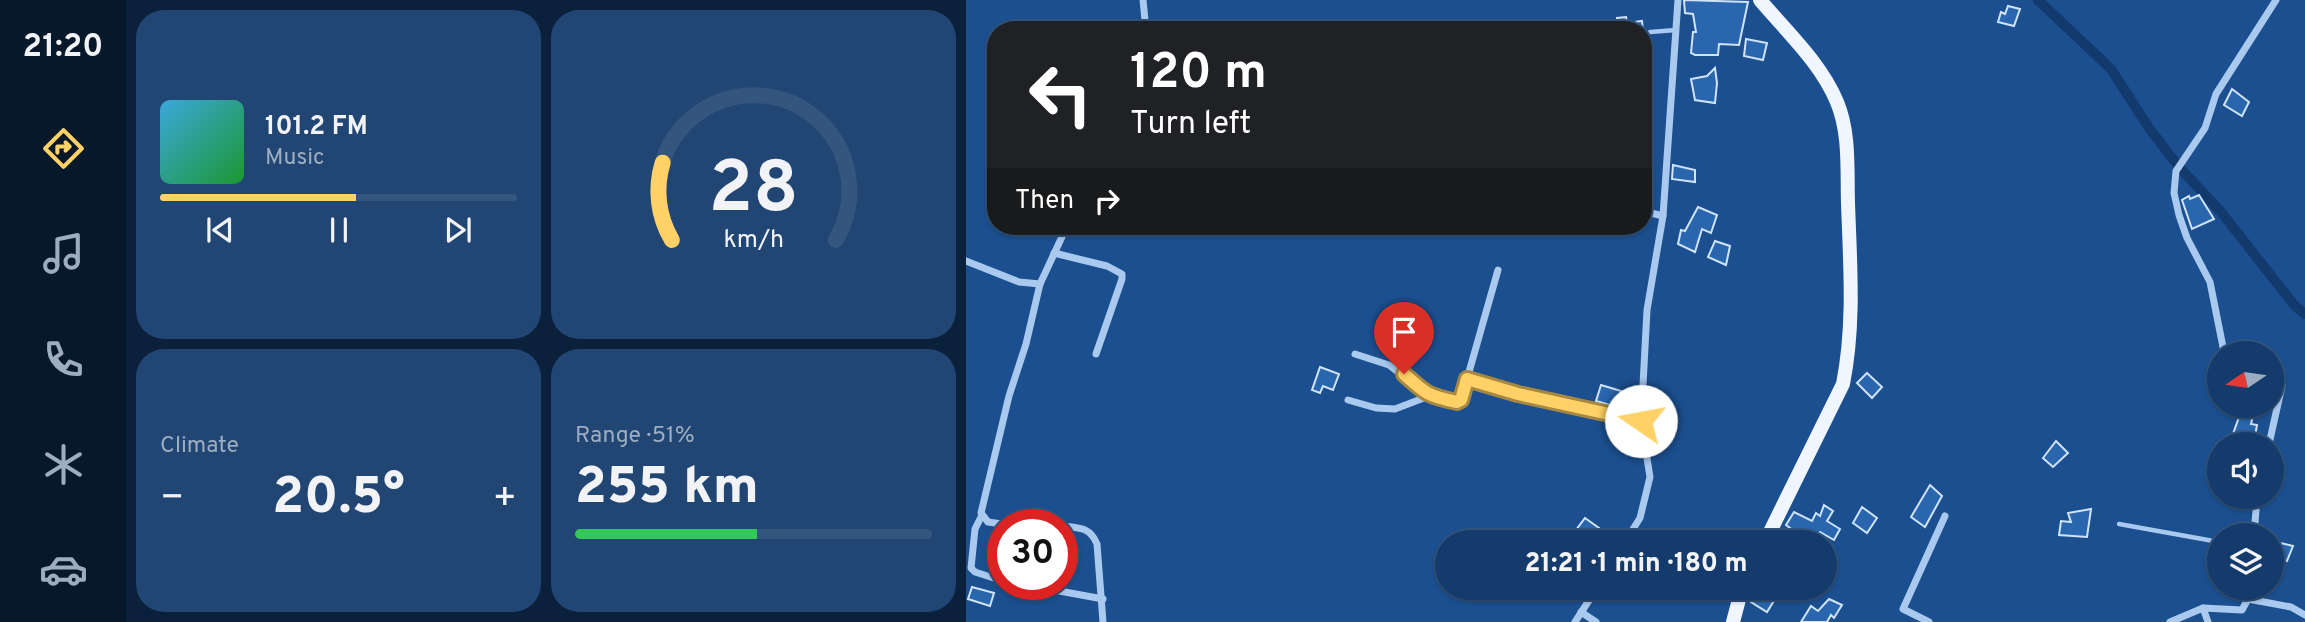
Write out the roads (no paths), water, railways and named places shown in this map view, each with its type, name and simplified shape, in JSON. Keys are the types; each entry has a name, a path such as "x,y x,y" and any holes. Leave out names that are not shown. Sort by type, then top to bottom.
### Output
{"main road":[{"path":"1760,0 1822,73 1838,103 1843,120 1851,324 1843,384 1771,530"},
{"path":"1733,622 1739,600"}],"street":[{"path":"1143,0 1145,21"},
{"path":"1633,530 1640,519 1650,477 1641,421 1647,310 1663,216 1678,0"},
{"path":"2222,341 2210,282 2187,238 2179,215 2174,192 2176,171 2205,128 2216,94 2276,0"},
{"path":"1652,213 1663,216"},
{"path":"987,576 971,568 975,529 982,515 1009,396 1026,344 1040,284 1063,235"},
{"path":"1054,253 1107,266 1122,274 1096,354"},
{"path":"966,261 1019,282 1040,284"},
{"path":"1355,354 1389,365 1429,396 1457,402 1461,400 1498,270"},
{"path":"1467,379 1518,394 1641,421"},
{"path":"1348,400 1376,408 1395,409 1429,396"},
{"path":"982,515 987,521"},
{"path":"1929,622 1903,609 1945,516"},
{"path":"1078,527 1084,528 1093,535 1097,544 1103,622"},
{"path":"1078,594 1103,599"},
{"path":"1575,622 1589,600"},
{"path":"2170,622 2203,608 2242,610 2247,600"},
{"path":"2253,600 2291,607 2305,615"},
{"path":"2203,608 2208,622"},
{"path":"1581,612 1596,622"}],"lane":[{"path":"1652,32 1677,30"},
{"path":"2119,524 2207,540"}],"waterway":[{"path":"2038,0 2111,69 2149,128 2176,163"},
{"path":"2181,169 2221,212 2295,306 2305,314"}]}
